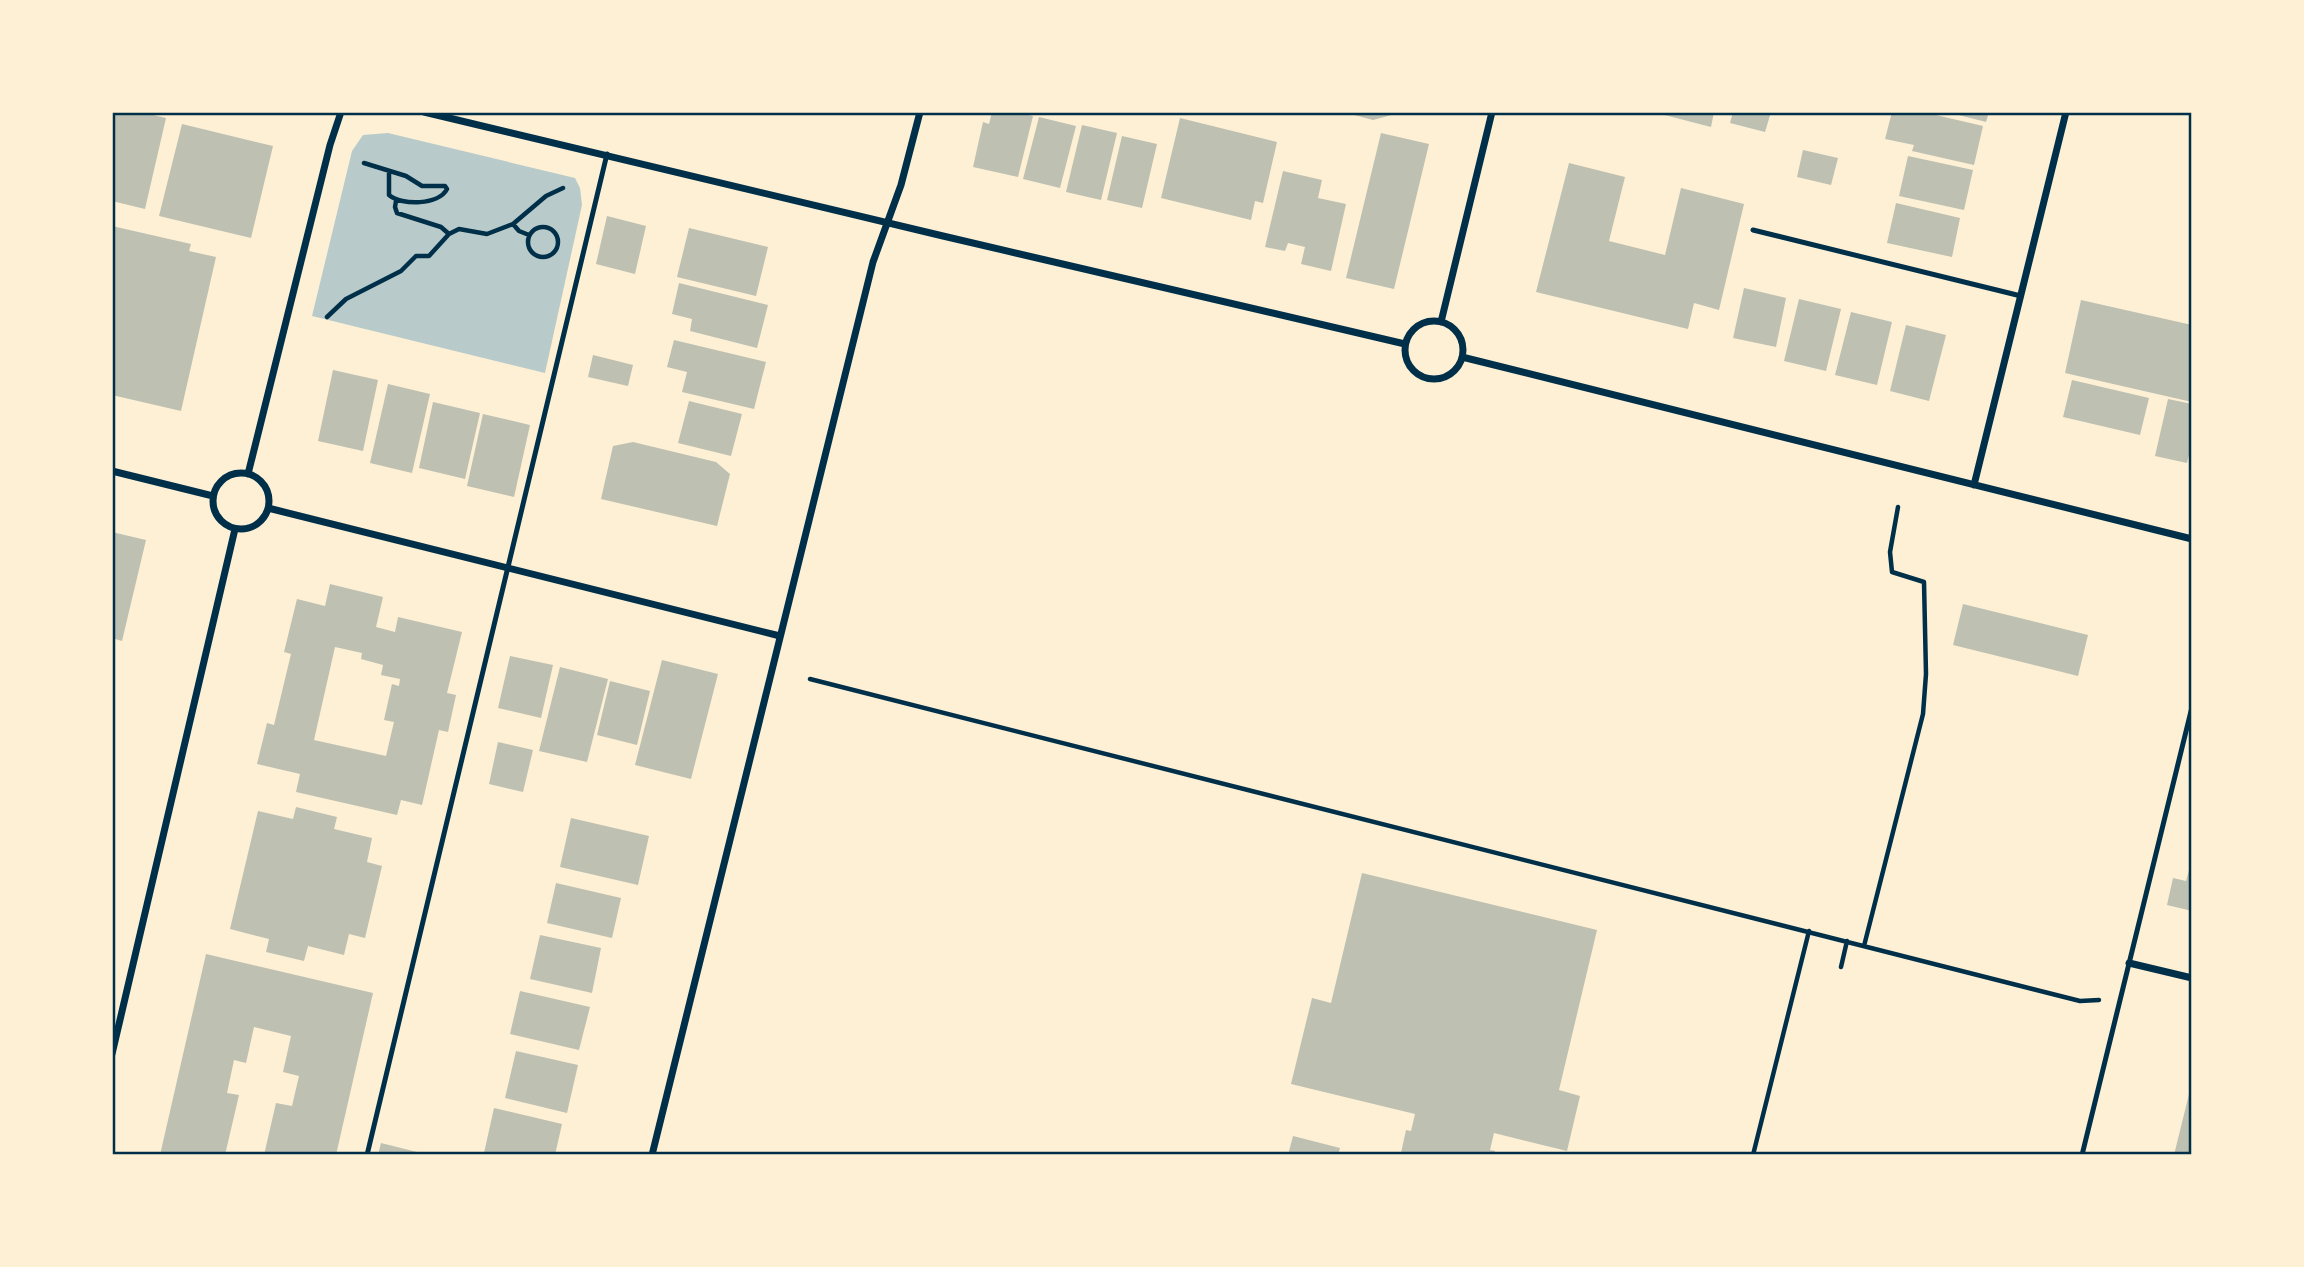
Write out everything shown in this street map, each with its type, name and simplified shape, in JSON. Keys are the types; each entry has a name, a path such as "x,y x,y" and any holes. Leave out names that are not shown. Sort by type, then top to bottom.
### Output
{"street":[{"path":"248,474 330,145 341,112"},
{"path":"424,112 1405,344"},
{"path":"653,1155 873,262 901,185 920,112"},
{"path":"1441,322 1492,112"},
{"path":"1974,485 2066,112"},
{"path":"1429,321 1441,322 1451,326 1459,335 1463,346 1462,357 1457,368 1449,375 1427,379 1417,374 1409,365 1405,344 1410,333 1418,326 1429,321"},
{"path":"1462,357 2192,538"},
{"path":"112,471 213,496"},
{"path":"248,474 263,484 269,499 268,508 259,523 235,529 227,526 216,513 213,496 216,487 230,475 248,474"},
{"path":"268,508 780,636"},
{"path":"112,1054 235,529"},
{"path":"2129,963 2192,978"}],"lane":[{"path":"367,1155 607,154"},
{"path":"1753,230 2021,296"},
{"path":"2082,1155 2192,707"}],"path":[{"path":"364,163 406,176 422,186 447,188 440,197 416,202 396,201 389,195 389,172"},
{"path":"327,317 346,299 401,271 416,256 429,256 449,234 459,229 487,234 513,224 546,196 563,188"},
{"path":"396,201 397,213 441,227 449,234"},
{"path":"513,224 519,231 529,235"},
{"path":"538,228 550,229 557,238 555,250 551,254 538,256 529,248 529,235 538,228"},
{"path":"1864,946 1923,714 1926,674 1924,582 1892,572 1890,552 1898,507"},
{"path":"810,680 2080,1001 2120,998"},
{"path":"1753,1155 1809,931"},
{"path":"1841,967 1847,941"}],"shaded area":[{"path":"388,133 575,178 580,188 582,205 545,373 312,316 352,151 363,135"}],"building":[{"path":"112,112 140,112 166,118 145,209 112,201"},
{"path":"992,112 1016,112 1033,116 1018,177 973,167 983,122 989,124"},
{"path":"1343,112 1399,112 1399,113 1373,120"},
{"path":"1653,112 1714,112 1711,127"},
{"path":"1733,112 1771,112 1765,132 1730,123"},
{"path":"1892,112 1919,115 1923,112 1983,126 1974,165 1912,151 1914,145 1885,139"},
{"path":"1947,112 1989,112 1986,122"},
{"path":"1039,117 1076,126 1060,188 1023,179"},
{"path":"1180,118 1277,142 1263,203 1255,201 1251,220 1161,198"},
{"path":"182,124 273,146 251,238 159,216"},
{"path":"1082,125 1117,133 1101,200 1066,192"},
{"path":"1381,133 1429,144 1394,289 1346,278"},
{"path":"1122,136 1157,144 1142,208 1107,200"},
{"path":"1803,150 1838,158 1831,185 1797,177"},
{"path":"1908,156 1973,170 1964,210 1899,196"},
{"path":"1569,163 1625,177 1609,241 1665,255 1681,188 1744,204 1719,310 1694,303 1688,329 1536,292"},
{"path":"1283,171 1322,180 1318,198 1346,204 1331,271 1301,264 1305,247 1288,243 1285,251 1265,247"},
{"path":"1896,203 1960,218 1952,257 1887,243"},
{"path":"607,216 646,226 635,274 596,264"},
{"path":"112,226 191,244 189,251 216,257 181,411 112,395"},
{"path":"689,228 768,247 756,296 677,277"},
{"path":"679,283 768,305 757,348 690,331 692,319 672,314"},
{"path":"1744,288 1786,298 1776,347 1733,338"},
{"path":"1799,299 1841,309 1826,371 1784,361"},
{"path":"2081,300 2192,325 2192,402 2065,373"},
{"path":"1851,312 1892,322 1877,385 1835,375"},
{"path":"1906,325 1946,335 1929,401 1890,391"},
{"path":"674,340 766,362 754,409 682,392 687,372 667,367"},
{"path":"593,355 633,365 628,386 588,377"},
{"path":"333,370 378,380 363,451 318,441"},
{"path":"2072,380 2149,398 2140,435 2063,417"},
{"path":"388,384 430,394 412,473 370,463"},
{"path":"2168,399 2192,404 2192,442 2187,463 2155,456"},
{"path":"689,401 742,414 731,456 678,443"},
{"path":"433,402 480,413 465,479 419,468"},
{"path":"483,414 530,425 514,497 467,486"},
{"path":"633,442 716,462 730,474 717,526 601,499 613,446"},
{"path":"112,532 146,540 122,641 112,638"},
{"path":"330,584 383,597 376,627 395,632 398,617 462,632 447,693 456,695 448,732 439,730 422,805 401,800 397,815 296,792 300,774 257,764 267,723 274,725 291,654 284,652 297,599 325,606","holes":["335,647 362,653 361,659 383,665 381,675 400,679 399,686 392,684 384,720 394,722 386,756 314,740"]},
{"path":"1963,604 2088,635 2078,676 1953,645"},
{"path":"510,656 553,665 541,718 498,708"},
{"path":"662,660 718,674 691,779 635,765"},
{"path":"560,667 608,679 587,762 539,751"},
{"path":"610,681 650,691 637,745 597,735"},
{"path":"498,742 533,750 523,792 489,784"},
{"path":"296,807 337,817 334,829 372,838 367,862 382,866 365,938 349,934 344,955 308,946 304,961 266,952 269,939 230,929 258,811 293,819"},
{"path":"571,818 649,836 638,885 560,867"},
{"path":"2191,863 2192,911 2167,905 2173,878 2186,881"},
{"path":"1362,873 1597,930 1559,1090 1580,1096 1567,1151 1494,1133 1490,1150 1495,1151 1495,1155 1406,1155 1401,1153 1406,1130 1411,1131 1415,1114 1291,1084 1312,998 1331,1003"},
{"path":"556,883 621,898 612,938 547,923"},
{"path":"540,935 601,948 592,993 530,979"},
{"path":"206,954 373,993 336,1155 264,1155 276,1103 292,1106 299,1076 283,1072 291,1036 254,1027 246,1063 234,1060 227,1093 239,1095 225,1155 160,1155"},
{"path":"520,991 590,1007 579,1050 510,1034"},
{"path":"516,1051 578,1065 567,1113 505,1098"},
{"path":"2191,1086 2192,1155 2174,1155"},
{"path":"494,1108 562,1124 555,1155 484,1153"},
{"path":"1293,1136 1340,1148 1338,1155 1288,1155"},
{"path":"381,1143 425,1154 425,1155 378,1155"}]}
